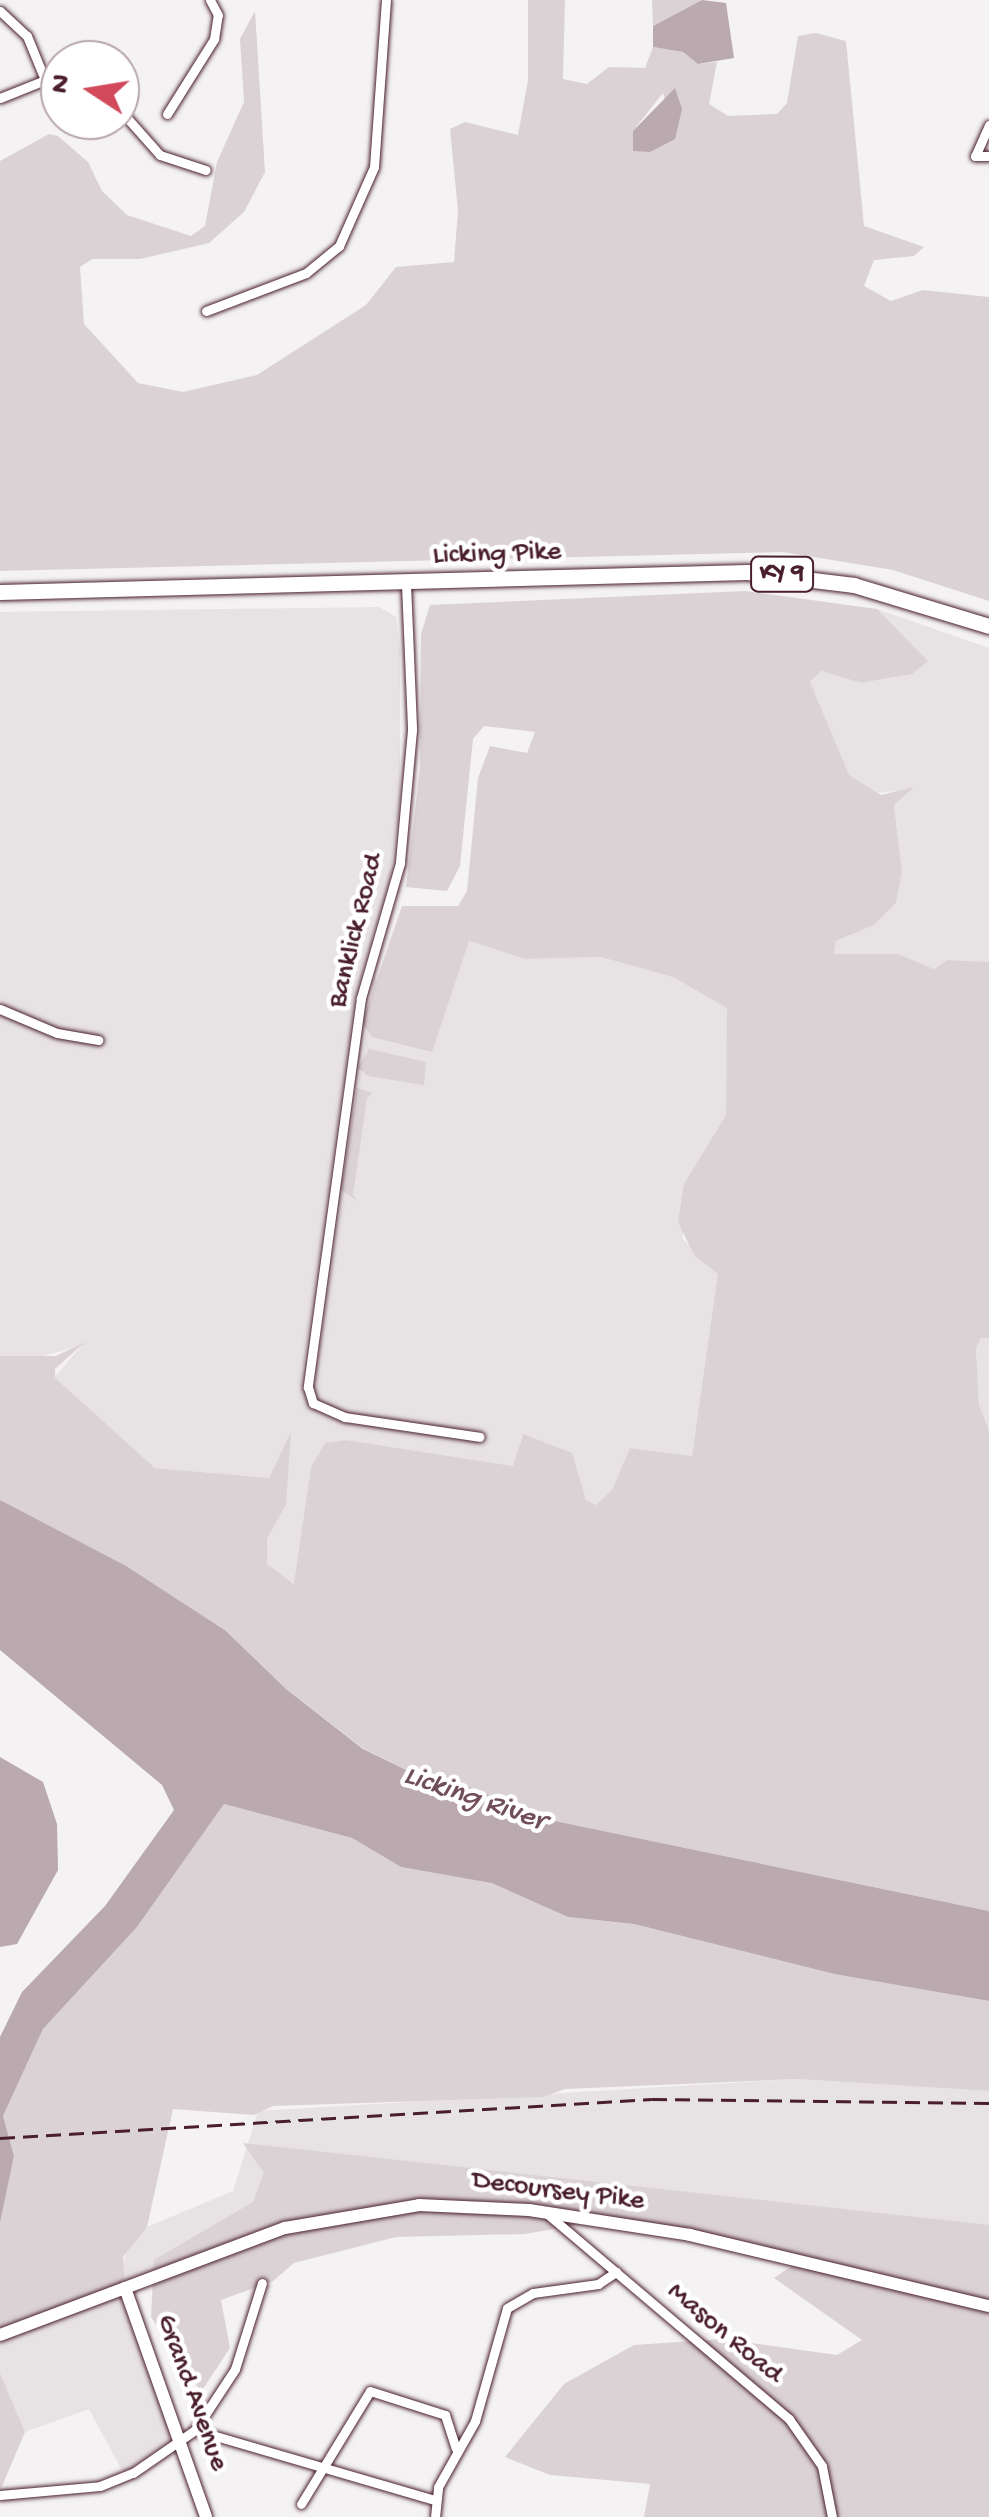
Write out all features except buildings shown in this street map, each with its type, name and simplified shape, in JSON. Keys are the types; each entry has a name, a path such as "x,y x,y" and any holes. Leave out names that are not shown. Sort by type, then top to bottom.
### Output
{"main road":[{"name":"Licking Pike","path":"0,592 787,574 890,593 989,626"},
{"name":"Decoursey Pike","path":"0,2335 286,2228 366,2210 457,2204 545,2212 740,2246 989,2306"},
{"name":"Grand Avenue","path":"125,2288 206,2517"}],"street":[{"path":"168,114 214,39 218,15 210,0"},
{"path":"206,311 306,272 339,246 376,151 386,0"},
{"path":"0,11 27,36 40,68"},
{"path":"0,98 40,77"},
{"path":"989,125 975,156 989,156"},
{"path":"140,132 164,158 206,170"},
{"name":"Banklick Road","path":"406,584 412,730 400,863 361,998 312,1347 310,1397 321,1408 480,1437"},
{"path":"0,1009 57,1032 98,1040"},
{"name":"Mason Road","path":"545,2212 803,2434 828,2481 832,2517"},
{"path":"435,2517 435,2500 456,2448 475,2421 507,2308 533,2294 598,2284 616,2272"},
{"path":"0,2495 100,2486 160,2456 180,2436 195,2430 234,2370 262,2283"},
{"path":"301,2504 325,2468 359,2402 376,2390 445,2415 456,2448"},
{"path":"195,2430 435,2500"}],"shaded area":[{"path":"528,0 565,0 563,79 587,84 609,67 645,68 653,47 683,52 698,64 717,62 709,104 728,116 777,114 787,103 798,36 816,33 846,41 864,226 924,247 914,256 874,260 864,286 891,301 923,290 989,297 989,601 893,570 783,552 0,571 0,161 40,139 63,140 88,162 102,191 127,215 191,236 205,226 217,162 244,102 240,39 255,11 265,172 244,212 209,243 140,259 92,259 80,267 84,324 138,383 183,392 257,375 366,305 396,267 454,262 458,211 450,129 465,122 518,135 528,80","holes":["663,93 675,139 633,131"]},
{"path":"652,0 702,0 653,26"},
{"path":"745,591 877,609 928,661 912,674 861,683 821,671 810,682 849,775 881,795 914,787 894,805 902,872 896,903 874,925 836,941 834,954 898,954 934,969 947,960 989,962 989,1338 981,1338 976,1349 979,1405 989,1430 989,1911 550,1820 452,1780 427,1780 364,1749 286,1689 226,1631 0,1500 0,1356 56,1356 85,1342 55,1369 55,1378 155,1468 269,1478 291,1432 286,1505 267,1539 267,1564 294,1584 311,1467 325,1443 346,1440 513,1466 523,1434 572,1453 586,1500 596,1505 612,1490 630,1448 692,1456 718,1274 694,1255 678,1222 684,1184 726,1115 727,1008 673,977 600,957 525,959 469,941 432,1052 372,1037 362,1023 402,906 458,906 467,891 478,778 490,746 527,753 535,732 484,726 473,739 460,866 447,891 406,887 420,767 421,634 430,605"},
{"path":"379,607 396,617 400,649 400,796 390,877 355,998 301,1382 306,1398 315,1382 374,979 468,941 525,959 599,957 673,977 728,1008 726,1115 705,1151 682,1238 718,1273 718,1293 692,1456 630,1448 612,1490 596,1505 586,1500 579,1481 522,1435 514,1466 346,1440 325,1443 311,1467 295,1584 267,1565 267,1539 286,1505 290,1436 269,1478 155,1468 54,1378 82,1345 33,1359 0,1356 0,612"},
{"path":"877,609 989,648 989,962 947,960 934,969 897,954 834,954 836,941 874,925 896,903 902,872 894,805 900,798 896,791 874,793 849,775 811,696 810,682 821,671 861,683 927,661"},
{"path":"369,1049 426,1062 424,1085 368,1076 358,1068"},
{"path":"357,1088 373,1093 367,1098 353,1195 358,1201 341,1190"},
{"path":"981,1338 989,1338 989,1430 979,1405 976,1349"},
{"path":"224,1804 352,1838 401,1867 491,1882 568,1917 634,1924 835,1973 989,2001 989,2091 797,2079 565,2089 543,2097 273,2106 254,2115 173,2109 147,2227 123,2257 125,2288 0,2328 0,2223 14,2156 3,2116 43,2029 137,1927"},
{"path":"797,2079 989,2091 989,2306 799,2261 529,2210 126,2288 180,2435 125,2476 89,2409 25,2432 0,2373 0,2335 121,2270 130,2241 147,2227 233,2191 258,2111"},
{"path":"243,2143 989,2225 989,2517 644,2517 650,2484 550,2475 505,2457 564,2384 634,2345 722,2339 837,2355 862,2340 774,2278 798,2262 604,2220 525,2234 396,2237 294,2263 273,2281 221,2300 230,2348 201,2392 151,2317 154,2260 253,2202 264,2173"},
{"path":"0,2373 25,2432 0,2491"}],"water":[{"path":"702,0 726,3 734,58 698,64 683,52 653,47 653,26"},
{"path":"675,88 682,109 675,139 650,152 633,151 633,131"},
{"name":"Licking River","path":"0,1500 126,1566 226,1631 286,1689 363,1749 427,1780 452,1780 550,1820 989,1911 989,2001 835,1974 634,1924 568,1917 492,1883 401,1867 352,1838 224,1804 137,1927 43,2029 3,2116 14,2156 0,2223 0,2037 22,1992 105,1906 174,1810 162,1785 0,1650"},
{"path":"0,1757 43,1782 57,1824 58,1870 17,1944 0,1947"}],"railway":[{"path":"0,2138 652,2099 989,2103"}]}
